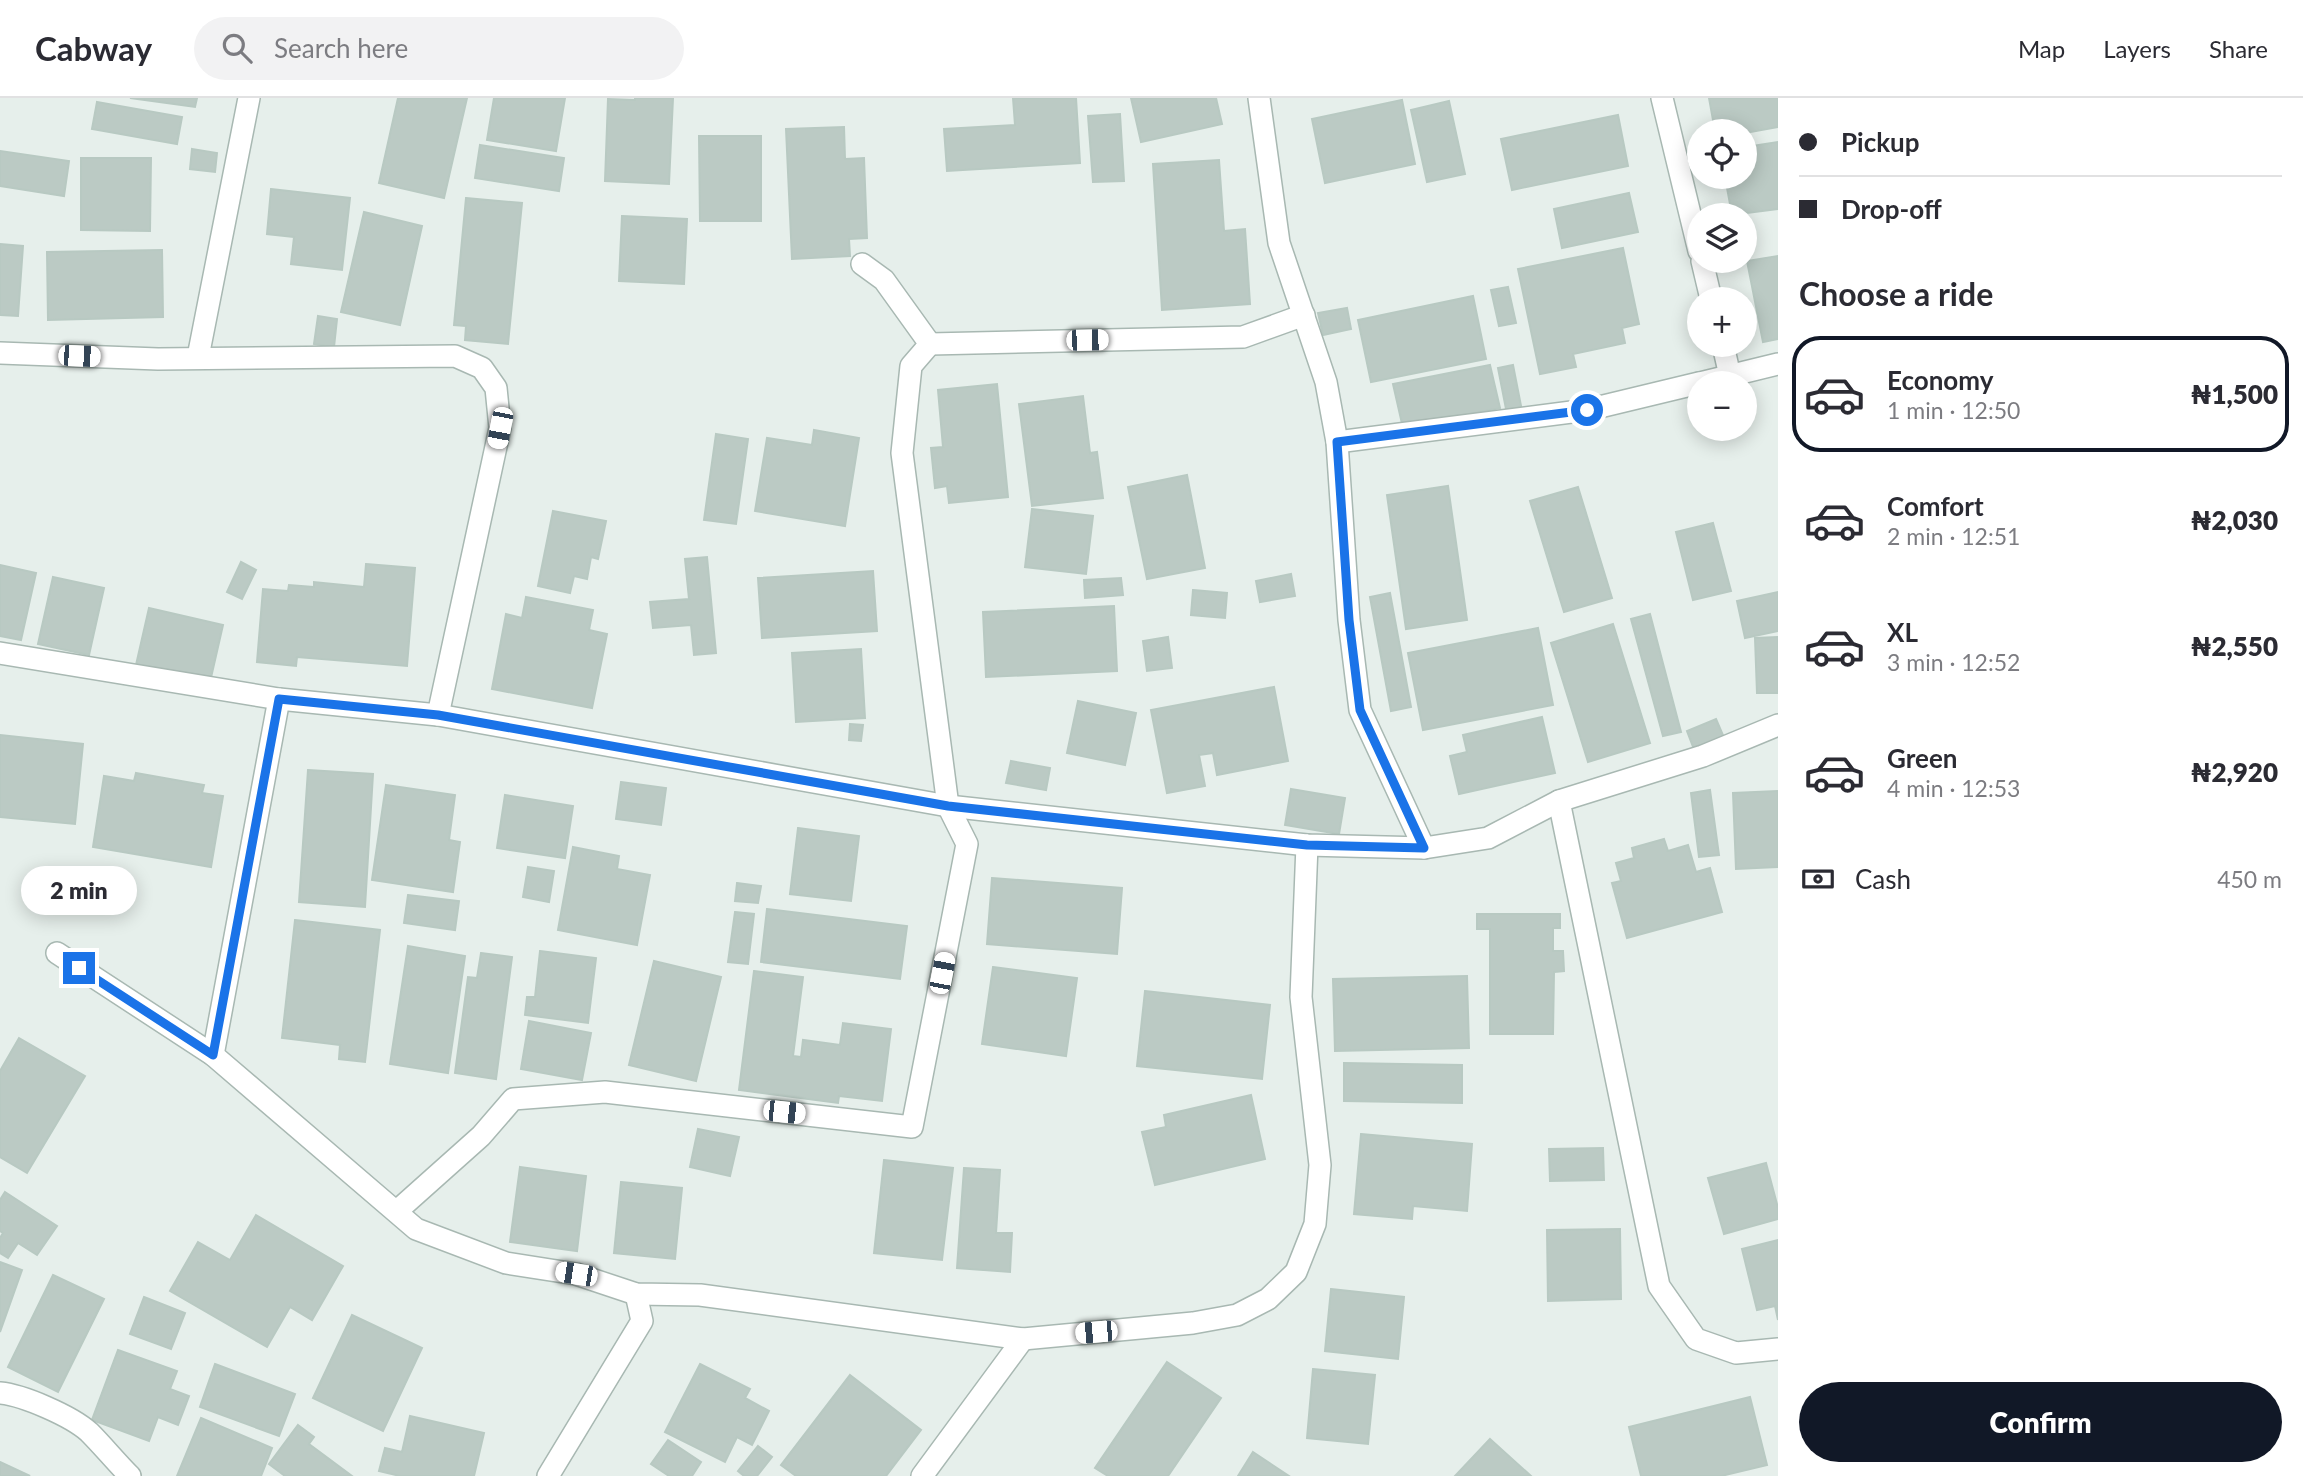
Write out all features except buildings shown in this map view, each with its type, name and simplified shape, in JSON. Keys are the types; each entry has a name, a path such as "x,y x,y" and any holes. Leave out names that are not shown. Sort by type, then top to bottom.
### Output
{"street":[{"path":"198,357 249,98"},
{"path":"1259,98 1279,243 1326,382 1337,442 1349,620 1360,710 1424,848"},
{"path":"1662,98 1687,203"},
{"path":"862,264 884,280 930,344"},
{"path":"397,1211 481,1136 513,1098 605,1092 912,1127 967,844 948,806 902,453 911,366 930,344 1243,337 1304,315"},
{"path":"0,353 158,359 456,356 482,368 496,388 500,428 438,715"},
{"path":"1750,371 1778,364"},
{"path":"1337,442 1587,410 1687,386"},
{"path":"0,653 279,699 438,715 948,806 1307,845 1424,848 1488,838 1559,801 1703,756 1778,725"},
{"path":"213,1055 279,699"},
{"path":"1559,801 1659,1286 1696,1339 1736,1353 1778,1349"},
{"path":"57,953 213,1055 416,1229 506,1263 576,1274 636,1294 700,1294 1023,1339 1193,1323 1237,1315 1268,1299 1296,1272 1315,1224 1320,1165 1301,997 1307,845"},
{"path":"548,1476 642,1321 636,1294"},
{"path":"922,1476 1023,1339"},
{"path":"0,1393 12,1394 63,1416 87,1430 130,1476"}],"route":[{"path":"79,968 213,1055 279,699 438,715 948,806 1307,845 1424,848 1360,710 1349,620 1337,442 1587,410"}]}
